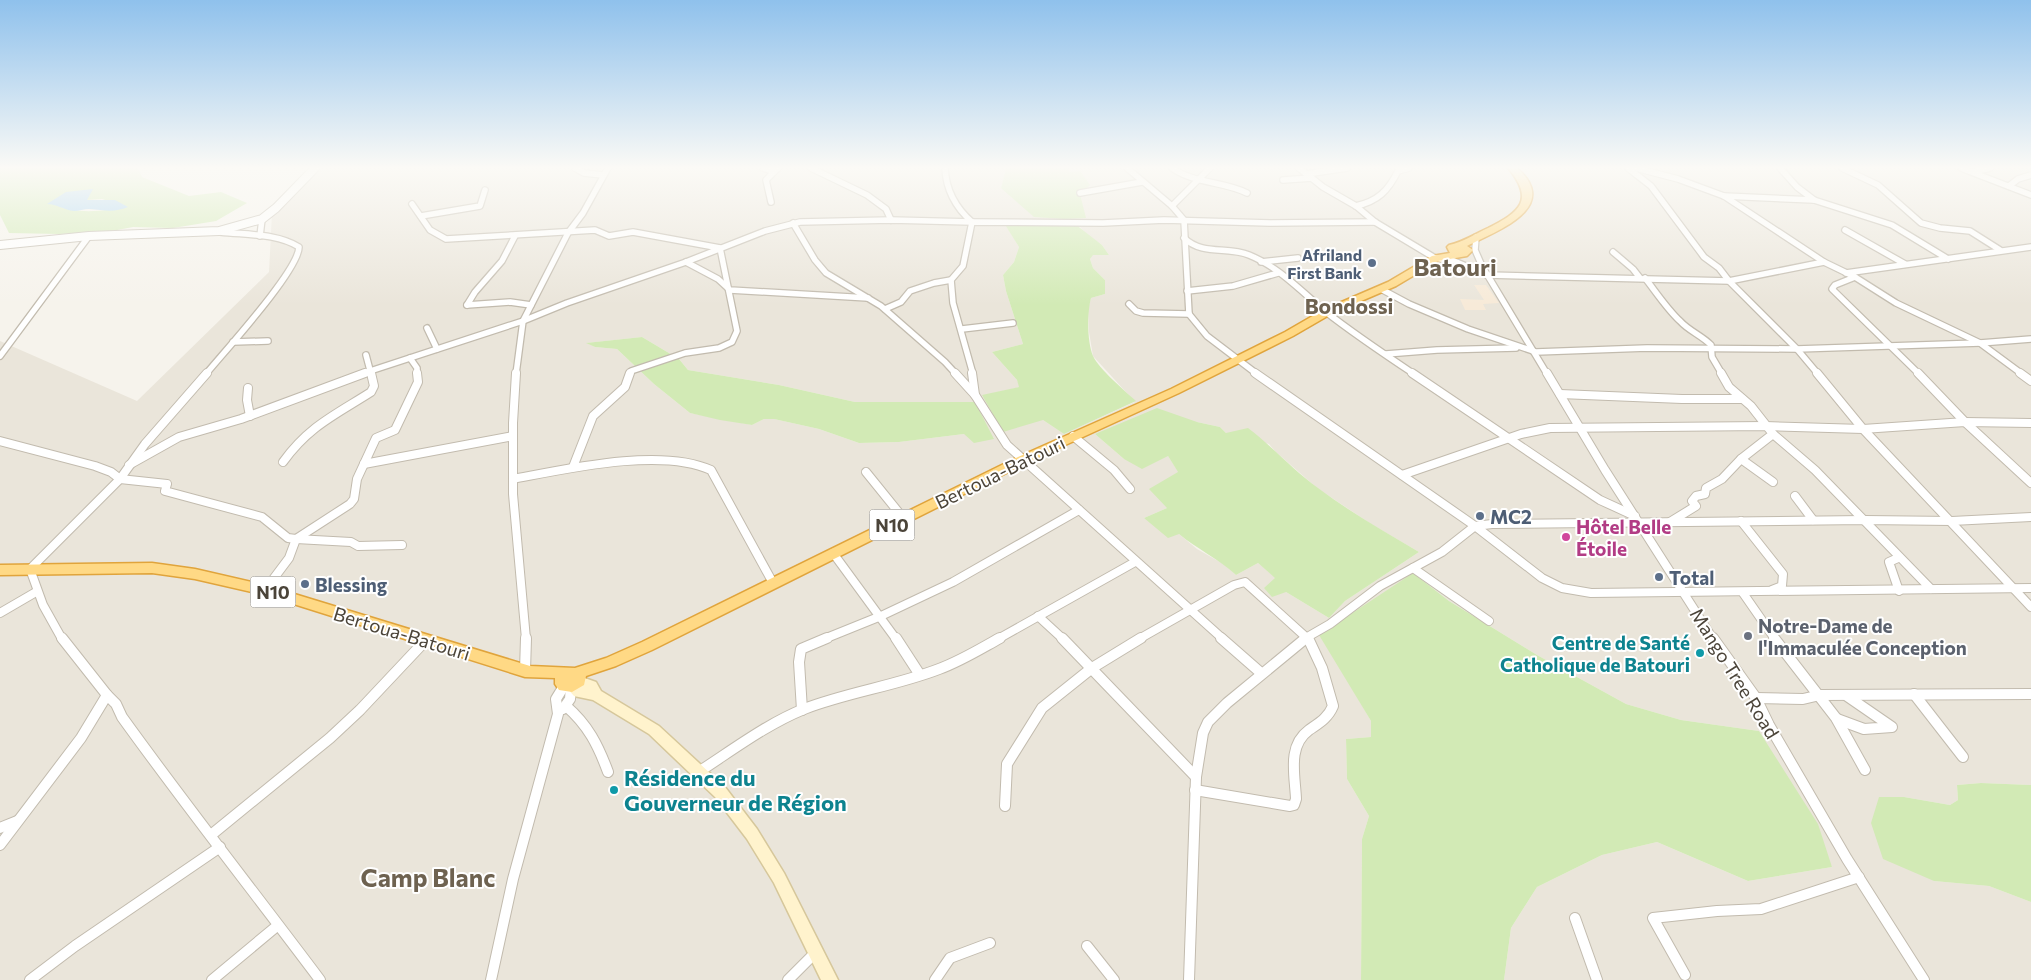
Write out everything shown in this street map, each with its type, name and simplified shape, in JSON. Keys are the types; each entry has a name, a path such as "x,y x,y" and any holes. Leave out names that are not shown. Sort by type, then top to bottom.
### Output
{"highway":[{"name":"N10","path":"1236,360 1328,312 1381,289 1464,246 1518,214"},
{"name":"Bertoua-Batouri","path":"0,570 163,569 194,574 265,590 425,641 531,672 550,681 571,681 593,675 611,662 833,552 1022,460 1175,391 1236,360"}],"main road":[{"path":"571,681 578,692 596,695 654,730 700,771 720,792 752,834 779,878 830,980"}],"street":[{"path":"219,232 262,219 269,214"},
{"path":"440,214 420,216 430,230 446,239 568,234 595,230 609,236 633,232 720,248"},
{"path":"531,672 517,553 513,479 514,392 523,321 568,234 582,214"},
{"path":"888,214 891,220"},
{"path":"964,214 972,222"},
{"path":"1179,214 1184,220 1189,314 1198,327 1236,360 1475,526 1542,578 1562,588 1591,593 1683,591 1744,593 2031,588"},
{"path":"1365,214 1375,222 1438,258 1454,261 1487,275 1728,281 1824,262"},
{"path":"1671,214 1704,257 1720,268 1728,281 1797,349 1862,429 2031,607"},
{"path":"1751,214 1824,262 1855,277 1896,303 1980,343 2031,381"},
{"path":"1857,214 1892,225 1948,259"},
{"path":"1911,214 1921,222 1940,228 1970,231 2000,250"},
{"path":"260,236 262,219"},
{"path":"129,465 179,437 250,416 370,371 523,321 615,286 686,262 765,231 793,223 891,220 1103,223 1184,220 1279,223 1375,222"},
{"path":"885,309 901,302 910,291 934,283 951,280 963,266 972,222"},
{"path":"793,223 820,267 835,279 885,309 945,362 975,395 1007,445 1022,460 1262,674"},
{"path":"1845,230 1905,264"},
{"path":"0,245 89,236 219,232 260,236 291,242 299,247 299,252 285,277 205,376 174,409 120,479 30,569 36,592 68,649 116,704 122,717 188,808 211,835 277,926 320,980"},
{"path":"0,356 89,236"},
{"path":"515,236 502,261 475,292 467,305 510,302 531,305"},
{"path":"1184,238 1196,247"},
{"name":"Mango Tree Road","path":"1464,246 1475,250 1487,275 1536,352 1578,427 1719,648 1756,698 1769,725 1859,877 1924,980"},
{"path":"1186,249 1196,247 1248,255 1261,262 1296,285 1328,312 1386,354 1508,438 1600,499 1638,520"},
{"path":"1846,274 2000,250 2031,247"},
{"path":"573,467 593,416 625,388 632,371 685,353 719,348 732,342 737,331 720,248"},
{"path":"1613,252 1642,278 1687,328 1701,335 1711,345 1712,357 1729,387 1751,406 1765,426 1802,456 1865,520 1898,558 1931,590"},
{"path":"1261,262 1298,258"},
{"path":"686,262 718,278 730,290 869,298"},
{"path":"1187,291 1207,291 1266,278 1278,273"},
{"path":"1855,277 1835,285 1832,289 1892,346 1965,422 2031,483"},
{"path":"951,280 952,298 975,382 975,395"},
{"path":"1381,289 1429,313 1536,352 1638,348 1797,349 1980,343 2031,339"},
{"path":"1129,304 1136,311 1143,314 1189,314"},
{"path":"962,329 1013,323"},
{"path":"427,328 438,349"},
{"path":"232,342 268,341"},
{"path":"1386,354 1437,350 1521,348"},
{"path":"283,462 294,446 312,428 332,414 371,392 374,386 366,355"},
{"path":"265,590 289,558 296,539 350,504 354,498 357,479 377,437 393,432 406,410 418,382 418,374 410,358"},
{"path":"248,388 247,400 250,416"},
{"path":"1560,394 1682,400 1742,399"},
{"path":"1402,475 1508,438 1541,429 1578,427 1765,426 1862,429 1965,422 2031,423"},
{"path":"1670,522 1696,506 1692,501 1696,496 1705,494 1706,488 1722,479 1741,459 1773,434"},
{"path":"364,464 513,436"},
{"path":"1073,436 1114,470 1130,489"},
{"path":"0,441 95,466 111,472 120,479 167,484 165,491 262,517 288,538 351,542 358,546 402,545"},
{"path":"1741,459 1773,482"},
{"path":"513,479 573,467 618,462 681,462 703,466 711,470 773,583"},
{"path":"866,472 904,519"},
{"path":"1795,496 1813,520"},
{"path":"802,710 799,662 801,649 881,616 986,564 1079,510"},
{"path":"1190,980 1195,790 1203,733 1208,722 1215,713 1307,636 1330,624 1380,586 1442,552 1475,526 1638,520 1670,522 1865,520 1952,522 2031,517"},
{"path":"1741,521 1783,574 1782,586 1766,592"},
{"path":"833,552 881,616 920,675"},
{"path":"1898,558 1889,562 1899,591"},
{"path":"700,771 752,738 802,710 956,663 1135,562"},
{"path":"1413,568 1489,621"},
{"path":"1005,806 1007,764 1042,708 1092,668 1188,610 1243,582 1307,636 1322,668 1333,706 1328,716 1301,735 1295,743 1295,804 1290,806 1195,790"},
{"path":"0,613 36,592"},
{"path":"1744,593 1790,661 1820,695 1836,718 1865,770"},
{"path":"1038,616 1092,668 1158,740 1196,777"},
{"path":"211,835 330,738 360,710 425,641"},
{"path":"558,714 571,698 571,681"},
{"path":"491,980 499,938 522,845 558,714 556,699 571,681"},
{"path":"1914,694 1963,757"},
{"path":"1756,698 1803,699 1820,695 2031,694"},
{"path":"0,845 80,738 107,695"},
{"path":"1836,718 1853,728 1884,729 1892,726 1847,696"},
{"path":"566,706 582,719 597,739 608,772"},
{"path":"0,828 17,821"},
{"path":"30,980 220,847"},
{"path":"1685,975 1653,918 1717,911 1761,909 1859,877"},
{"path":"1575,918 1597,980"},
{"path":"212,980 277,926"},
{"path":"935,980 950,958 990,942"},
{"path":"1087,946 1114,980"},
{"path":"788,980 816,952"}],"shaded area":[{"path":"272,214 2031,214 2031,785 1981,783 1957,785 1958,800 1950,805 1904,797 1934,881 1989,886 2031,902 2031,980 1504,980 1511,928 1537,887 1602,855 1657,842 1748,881 1832,867 1759,731 1681,720 1626,704 1537,655 1449,601 1413,573 1349,683 1371,721 1371,737 1346,739 1347,779 1369,816 1362,839 1361,980 0,980 0,341 137,401 269,272","holes":["1005,224 1080,227 1087,235 1102,245 1109,255 1092,255 1090,259 1093,268 1105,280 1105,294 1091,298 1088,309 1093,356 1135,402 1064,434 1043,420 982,396 1020,387 1017,380 992,352 1023,344 1006,291 1003,275 1014,262 1019,247","642,337 679,359 688,370 779,385 855,402 926,402 994,438 964,434 899,442 859,443 819,429 774,419 764,419 752,425 690,413 654,384 617,349 595,347 587,343","1197,422 1220,427 1226,433 1269,444 1317,488 1371,524 1419,552 1345,601 1329,618 1286,592 1276,578 1258,563 1236,575 1227,566 1197,549 1179,534 1144,518 1167,508 1179,473 1168,456 1124,459 1095,434"]},
{"path":"1474,285 1486,285 1499,303 1483,304 1486,310 1465,310 1460,299 1484,300"}],"green space":[{"path":"229,214 216,221 173,228 133,227 107,232 59,234 9,233 0,215"},
{"path":"1030,214 1085,214 1086,218 1064,219 1034,217"},
{"path":"1004,223 1075,224 1102,245 1109,255 1093,255 1090,259 1093,268 1105,280 1105,294 1091,298 1088,327 1091,350 1101,367 1136,401 1064,434 1043,420 1003,432 982,395 1019,387 1017,380 992,352 1023,344 1006,291 1003,275 1014,262 1019,247"},
{"path":"642,337 679,359 688,370 779,385 855,402 975,402 994,439 974,443 964,434 899,442 859,443 819,429 774,419 764,419 752,425 690,413 654,384 617,349 595,347 586,343"},
{"path":"1157,408 1197,422 1220,427 1226,433 1248,428 1300,474 1330,497 1419,552 1345,601 1329,618 1286,592 1272,597 1264,588 1275,578 1258,563 1236,575 1179,534 1168,538 1144,518 1167,508 1149,489 1178,472 1168,456 1142,469 1124,459 1095,434"},
{"path":"1413,573 1449,601 1537,655 1626,704 1681,720 1759,731 1818,824 1832,867 1748,881 1657,842 1602,855 1537,887 1511,928 1504,980 1361,980 1362,839 1369,816 1347,779 1346,739 1371,737 1371,721 1319,635"},
{"path":"1981,783 2031,785 2031,902 1989,886 1934,881 1883,859 1871,823 1879,797 1904,797 1950,805 1958,800 1957,785"}],"place":[{"name":"Afriland First Bank","path":"1372,263"},
{"name":"MC2","path":"1480,516"},
{"name":"Hôtel Belle Étoile","path":"1566,537"},
{"name":"Total","path":"1659,577"},
{"name":"Blessing","path":"305,584"},
{"name":"Notre-Dame de l'Immaculée Conception","path":"1748,636"},
{"name":"Centre de Santé Catholique de Batouri","path":"1700,653"},
{"name":"Résidence du Gouverneur de Région","path":"614,790"}],"district":[{"name":"Batouri","path":"1455,266"},
{"name":"Bondossi","path":"1349,305"},
{"name":"Camp Blanc","path":"428,877"}]}
